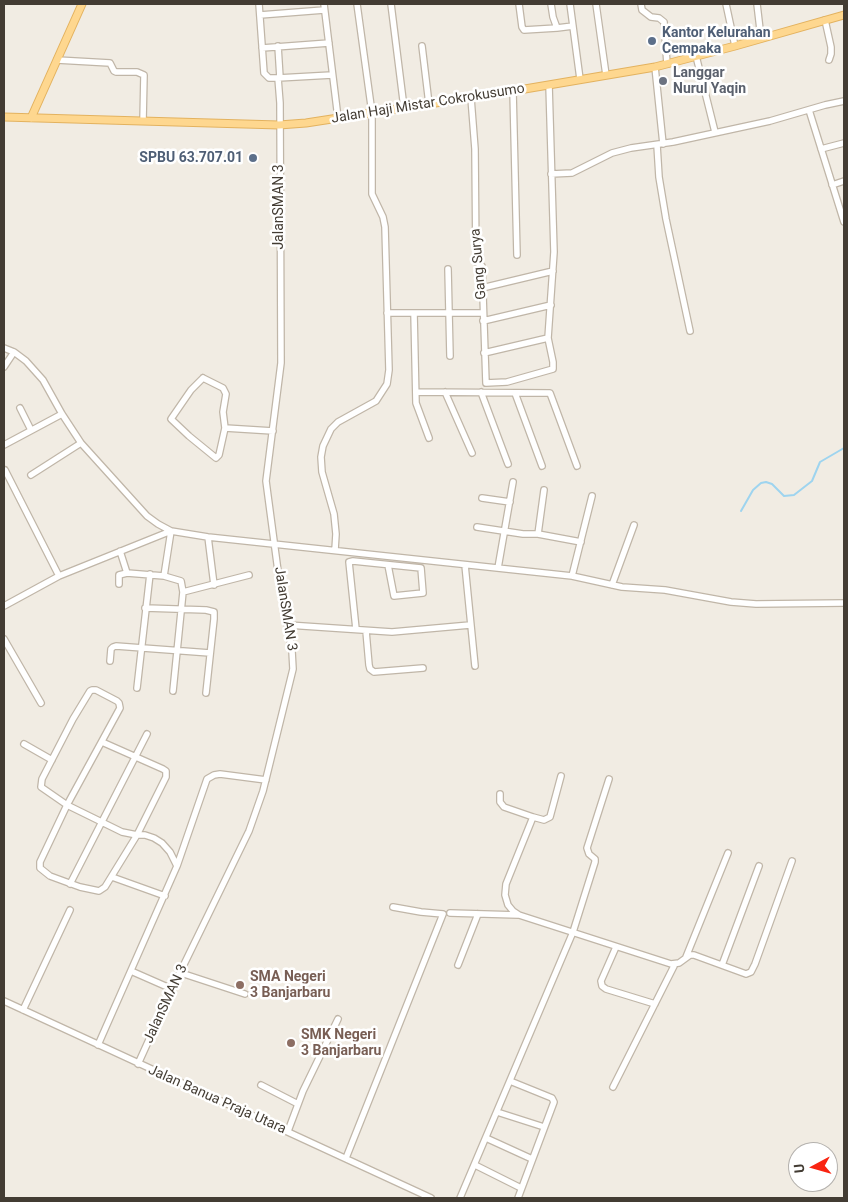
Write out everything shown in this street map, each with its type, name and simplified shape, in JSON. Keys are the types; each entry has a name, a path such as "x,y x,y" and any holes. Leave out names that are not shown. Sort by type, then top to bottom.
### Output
{"main road":[{"path":"31,118 82,4"},
{"name":"Jalan Haji Mistar Cokrokusumo","path":"4,117 279,125 338,118 513,92 654,67 844,15"}],"street":[{"path":"259,4 264,73 269,78 332,75"},
{"path":"335,550 334,514 322,472 321,457 323,446 331,429 338,422 370,406 383,392 387,384 389,370 385,226 383,217 372,194 372,113 357,4"},
{"path":"391,4 404,108"},
{"path":"519,4 524,30 573,26"},
{"path":"551,4 553,17 558,28"},
{"path":"570,4 580,79"},
{"path":"596,4 606,75"},
{"path":"640,4 642,10 650,17 659,18 664,22 667,64"},
{"path":"726,4 735,46"},
{"path":"757,4 761,38"},
{"path":"260,15 324,7 338,118"},
{"path":"825,20 831,47 829,60"},
{"path":"262,48 328,43"},
{"name":"JalanSMAN 3","path":"138,1064 172,989 249,831 266,780 293,669 292,650 266,481 281,363 278,46"},
{"path":"422,46 429,104"},
{"path":"696,56 715,132"},
{"path":"57,60 110,63 116,72 137,72 144,75 143,121"},
{"path":"654,67 660,144 659,177 690,331"},
{"path":"486,383 507,382 550,371 554,368 548,338 553,271 549,85"},
{"path":"513,92 516,255"},
{"name":"Gang Surya","path":"471,98 475,149 476,262 482,266 486,383 483,392"},
{"path":"551,174 572,173 612,153 626,149 660,144 770,121 844,101"},
{"path":"809,110 844,222"},
{"path":"821,149 844,143"},
{"path":"832,185 844,181"},
{"path":"448,269 450,356"},
{"path":"482,288 553,271"},
{"path":"483,321 551,305"},
{"path":"387,313 483,313"},
{"path":"414,313 416,404 429,438"},
{"path":"484,353 548,338"},
{"path":"4,348 14,352 26,361 43,380 81,443 146,516 171,531 208,537 572,576 612,585 665,590 740,602 844,603"},
{"path":"4,367 14,352"},
{"path":"203,378 206,378 225,391 223,412 225,428 219,455 216,458 172,421 172,417 191,390 203,378"},
{"path":"416,392 550,393 578,466"},
{"path":"445,392 472,454"},
{"path":"483,392 508,464"},
{"path":"515,393 542,466"},
{"path":"20,408 31,430"},
{"path":"4,443 62,414"},
{"path":"225,428 273,431"},
{"path":"31,475 81,443"},
{"path":"5,470 59,576"},
{"path":"498,568 513,482"},
{"path":"538,534 544,490"},
{"path":"572,576 592,496"},
{"path":"482,498 510,502"},
{"path":"612,585 634,525"},
{"path":"477,527 538,534 581,542"},
{"path":"4,605 59,576 171,531"},
{"path":"164,576 171,531"},
{"path":"208,537 214,585"},
{"path":"120,552 127,573"},
{"path":"356,629 349,562 353,561 421,568 424,593 394,596 388,565"},
{"path":"465,565 475,666"},
{"path":"119,584 120,575 127,573 164,576 181,581 183,592 173,691"},
{"path":"137,688 150,574"},
{"path":"183,592 249,575"},
{"path":"146,608 206,610 214,612 206,693"},
{"path":"288,625 392,632 470,625"},
{"path":"366,631 369,665 374,672 423,668"},
{"path":"4,639 41,703"},
{"path":"110,661 113,647 210,652"},
{"path":"102,742 163,769 167,774 137,835 105,887 99,891 70,884 41,870 40,865 67,805 120,705 117,701 96,690 92,690 73,719 42,779 40,787 67,805 122,832 137,835 154,838 162,843 170,852 177,866"},
{"path":"70,884 147,734"},
{"path":"24,744 52,760"},
{"path":"98,1045 165,896 207,778 220,774 266,780"},
{"path":"500,794 500,802 504,807 544,820 550,817 561,776"},
{"path":"460,1198 573,932 595,862 587,848 609,779"},
{"path":"519,915 508,905 505,892 506,884 533,817"},
{"path":"686,957 728,853"},
{"path":"613,1087 675,964 686,957 694,955 742,974 751,972 769,928 792,861"},
{"path":"722,965 759,866"},
{"path":"112,877 165,896"},
{"path":"346,1158 443,914 393,907"},
{"path":"23,1010 70,910"},
{"path":"450,914 519,915 675,964"},
{"path":"458,965 478,914"},
{"path":"616,947 601,981 602,986 606,989 655,1004"},
{"path":"131,971 172,989"},
{"path":"180,973 244,994"},
{"name":"Jalan Banua Praja Utara","path":"4,1001 431,1198"},
{"path":"288,1132 298,1104 338,1019"},
{"path":"510,1081 553,1100 554,1105 518,1198"},
{"path":"261,1085 298,1104"},
{"path":"497,1112 544,1127"},
{"path":"486,1138 532,1159"},
{"path":"474,1165 521,1188"}],"waterway":[{"path":"741,511 753,490 761,483 772,484 784,496 794,495 812,481 820,462 844,448"}],"place":[{"name":"Kantor Kelurahan Cempaka","path":"652,41"},
{"name":"Langgar Nurul Yaqin","path":"663,81"},
{"name":"SPBU 63.707.01","path":"253,158"},
{"name":"SMA Negeri 3 Banjarbaru","path":"240,985"},
{"name":"SMK Negeri 3 Banjarbaru","path":"291,1043"}]}
